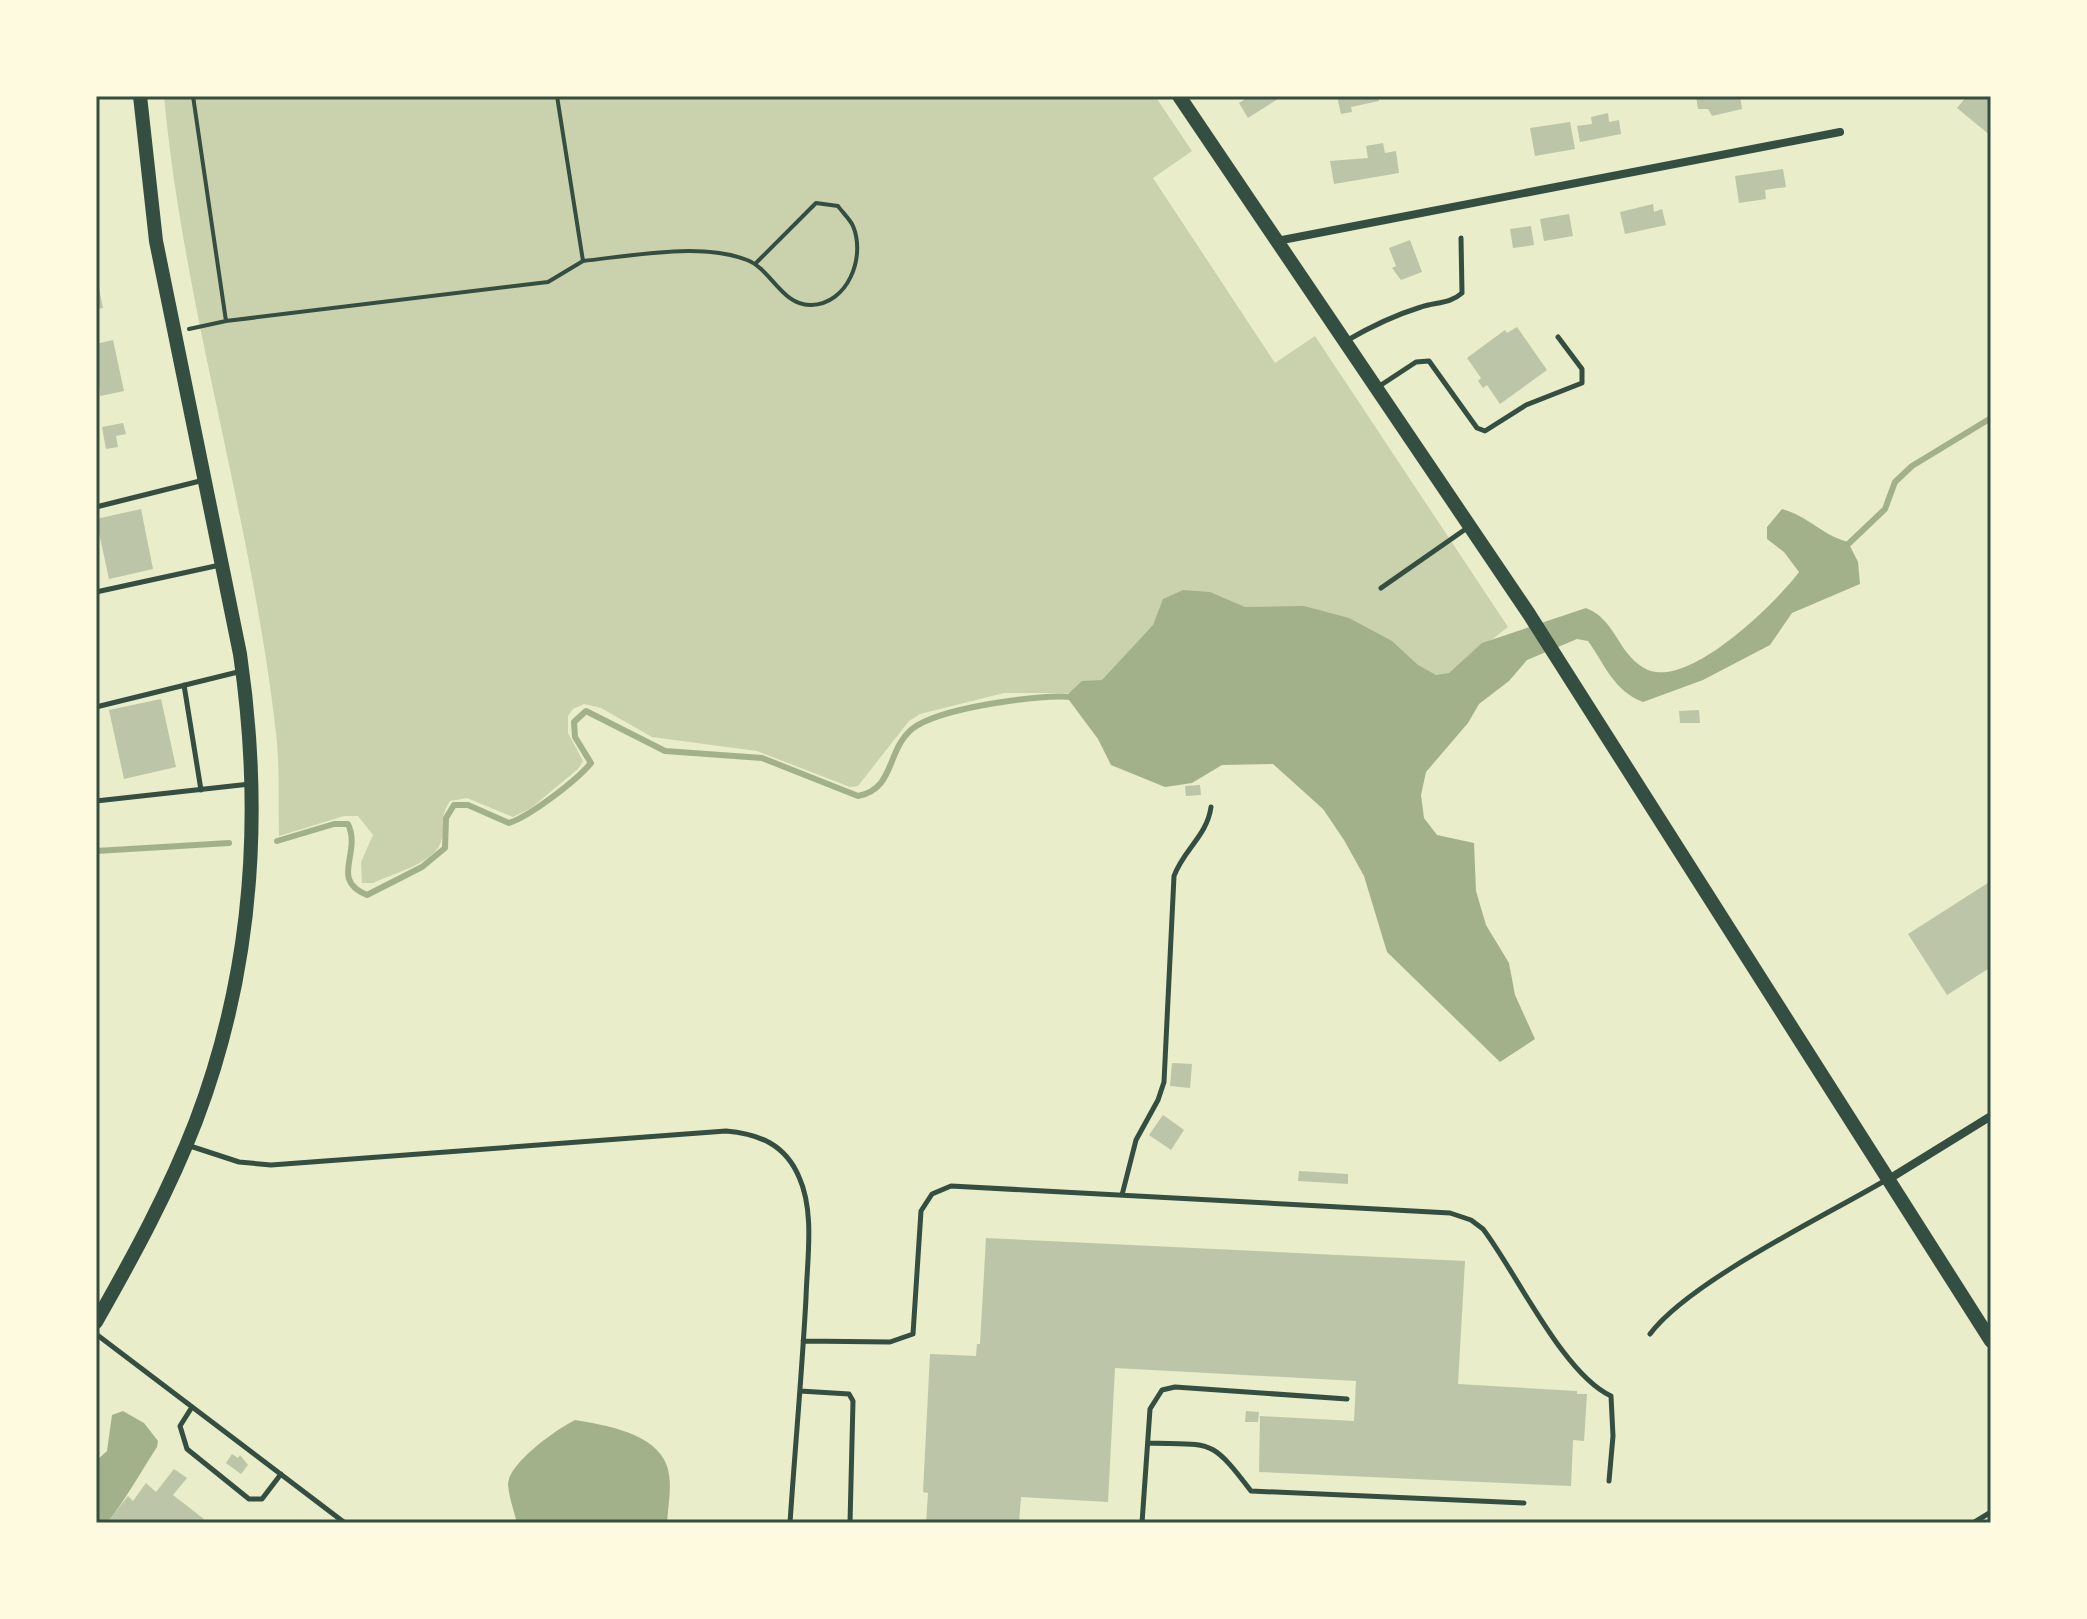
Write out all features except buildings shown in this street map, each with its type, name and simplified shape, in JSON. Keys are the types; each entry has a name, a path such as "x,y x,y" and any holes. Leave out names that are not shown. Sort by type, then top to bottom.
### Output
{"main road":[{"path":"96,1322 186,1144 218,1051 240,956 251,864 252,784 243,670 156,241 140,96"},
{"path":"1179,96 1529,614 1991,1341"}],"street":[{"path":"1277,241 1840,132"},
{"path":"1889,1179 1991,1116"}],"lane":[{"path":"1346,341 1376,324 1423,306 1454,300 1462,293 1461,238"},
{"path":"1377,387 1416,362 1429,361 1477,428 1485,431 1526,405 1582,383 1582,369 1558,337"},
{"path":"96,507 205,480"},
{"path":"1381,588 1470,526"},
{"path":"96,592 223,565"},
{"path":"96,707 243,670"},
{"path":"184,685 201,790"},
{"path":"96,801 252,784"},
{"path":"1122,1195 1136,1140 1164,1082 1174,876 1184,855 1205,832 1211,807"},
{"path":"186,1144 239,1162 271,1165 726,1131 756,1134 781,1152 803,1187 808,1250 790,1523"},
{"path":"1650,1334 1661,1320 1725,1274 1889,1179"},
{"path":"803,1341 890,1342 913,1334 921,1211 932,1194 944,1187 1450,1213 1471,1220 1487,1235 1554,1340 1601,1391 1611,1396 1613,1436 1609,1481"},
{"path":"96,1334 345,1523"},
{"path":"1142,1523 1151,1404 1158,1393 1171,1387 1347,1399"},
{"path":"800,1391 849,1394 853,1401 850,1523"},
{"path":"192,1407 180,1426 185,1447 249,1499 262,1499 281,1474"},
{"path":"1148,1443 1210,1445 1227,1459 1251,1491 1524,1503"},
{"path":"1973,1523 1991,1512"}],"path":[{"path":"193,96 226,321"},
{"path":"557,96 583,261"},
{"path":"174,332 226,321 548,282 583,261 674,250 745,258 789,298 810,306 836,298 851,280 857,253 853,225 838,206 816,203 755,264"}],"shaded area":[{"path":"164,96 1155,96 1192,151 1153,178 1275,363 1315,336 1508,627 1380,727 1078,693 1004,693 920,714 909,721 858,786 850,787 757,751 652,737 601,708 584,704 573,709 568,716 568,733 583,761 578,769 531,808 513,817 467,798 450,801 436,851 410,868 373,883 362,883 361,862 373,835 358,816 344,816 279,836 277,746 265,653 187,256"},
{"path":"1782,509 1848,542 1858,562 1860,584 1792,613 1770,645 1703,680 1643,702 1617,684 1588,641 1577,639 1527,660 1509,681 1479,704 1468,723 1426,772 1421,795 1424,818 1437,835 1474,843 1476,891 1486,925 1509,963 1515,995 1535,1039 1500,1062 1387,952 1364,876 1344,840 1323,809 1273,764 1222,765 1192,783 1165,787 1111,765 1098,739 1066,696 1082,681 1102,680 1153,625 1163,599 1183,590 1210,592 1245,607 1304,606 1349,618 1392,641 1418,665 1436,675 1449,673 1482,643 1586,608 1604,620 1628,654 1644,668 1661,672 1682,668 1705,657 1751,623 1799,572 1784,552 1767,539 1767,527"},
{"path":"123,1411 144,1423 158,1441 157,1447 107,1523 96,1523 96,1461 107,1451 112,1415"},
{"path":"575,1420 628,1432 641,1438 661,1455 670,1480 667,1523 517,1523 508,1485 510,1476 524,1457"}],"waterway":[{"path":"1843,549 1885,509 1895,482 1912,466 1991,418"},
{"path":"277,841 334,824 348,824 352,846 348,873 350,881 367,895 422,867 445,848 446,818 454,805 468,805 509,823 540,806 575,779 591,763 575,737 574,722 586,711 665,751 762,758 858,796 878,786 904,738 925,721 989,704 1072,697"},
{"path":"96,851 229,843"}]}
